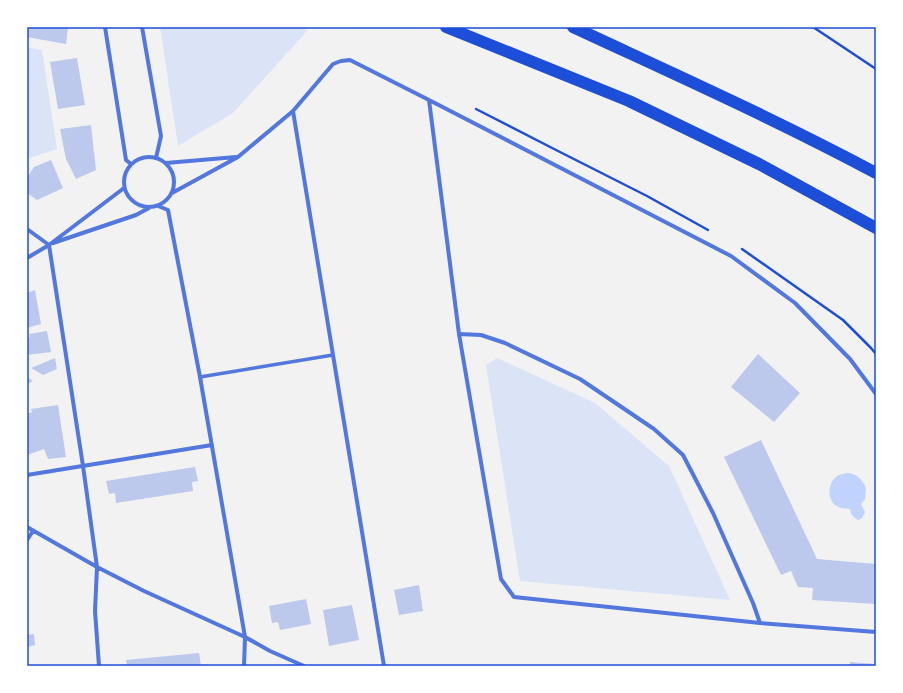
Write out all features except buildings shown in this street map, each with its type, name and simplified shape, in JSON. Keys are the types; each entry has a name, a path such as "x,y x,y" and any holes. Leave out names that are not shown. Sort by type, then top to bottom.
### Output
{"highway":[{"path":"446,27 629,101 759,164 876,228"},
{"path":"573,27 711,91 835,151 876,173"}],"street":[{"path":"105,27 126,160 131,164"},
{"path":"142,27 160,136 156,158"},
{"path":"49,245 158,206 172,193 238,157 293,111 333,64 341,60 350,60 731,256 795,303 850,359 876,394"},
{"path":"429,100 459,334 501,579 514,597 760,623 876,632"},
{"path":"293,111 384,666"},
{"path":"149,208 140,206 133,202 127,196 124,188 124,175 131,164 137,160 143,157 149,157 156,158 166,163 171,169 174,177 172,193"},
{"path":"166,163 238,157"},
{"path":"27,258 49,245 124,188"},
{"path":"158,206 168,210 200,376 245,637 244,666"},
{"path":"27,229 49,245 97,567 95,611 99,666"},
{"path":"459,334 481,335 505,343 580,379 654,429 683,455 713,513 753,603 760,623"},
{"path":"200,376 333,355"},
{"path":"27,476 212,446"},
{"path":"27,527 97,567 144,591 245,637 270,651 304,666"},
{"path":"27,540 33,531"}],"path":[{"path":"813,27 876,69"}],"shaded area":[{"path":"160,27 297,27 308,30 233,113 178,146"},
{"path":"27,47 42,50 57,149 27,159"},
{"path":"497,358 595,403 669,466 730,600 520,581 486,365"}],"water":[{"path":"848,473 859,478 866,488 865,499 861,504 865,512 862,518 858,520 852,516 850,509 835,505 832,502 830,495 830,487 833,480 839,475"}]}
